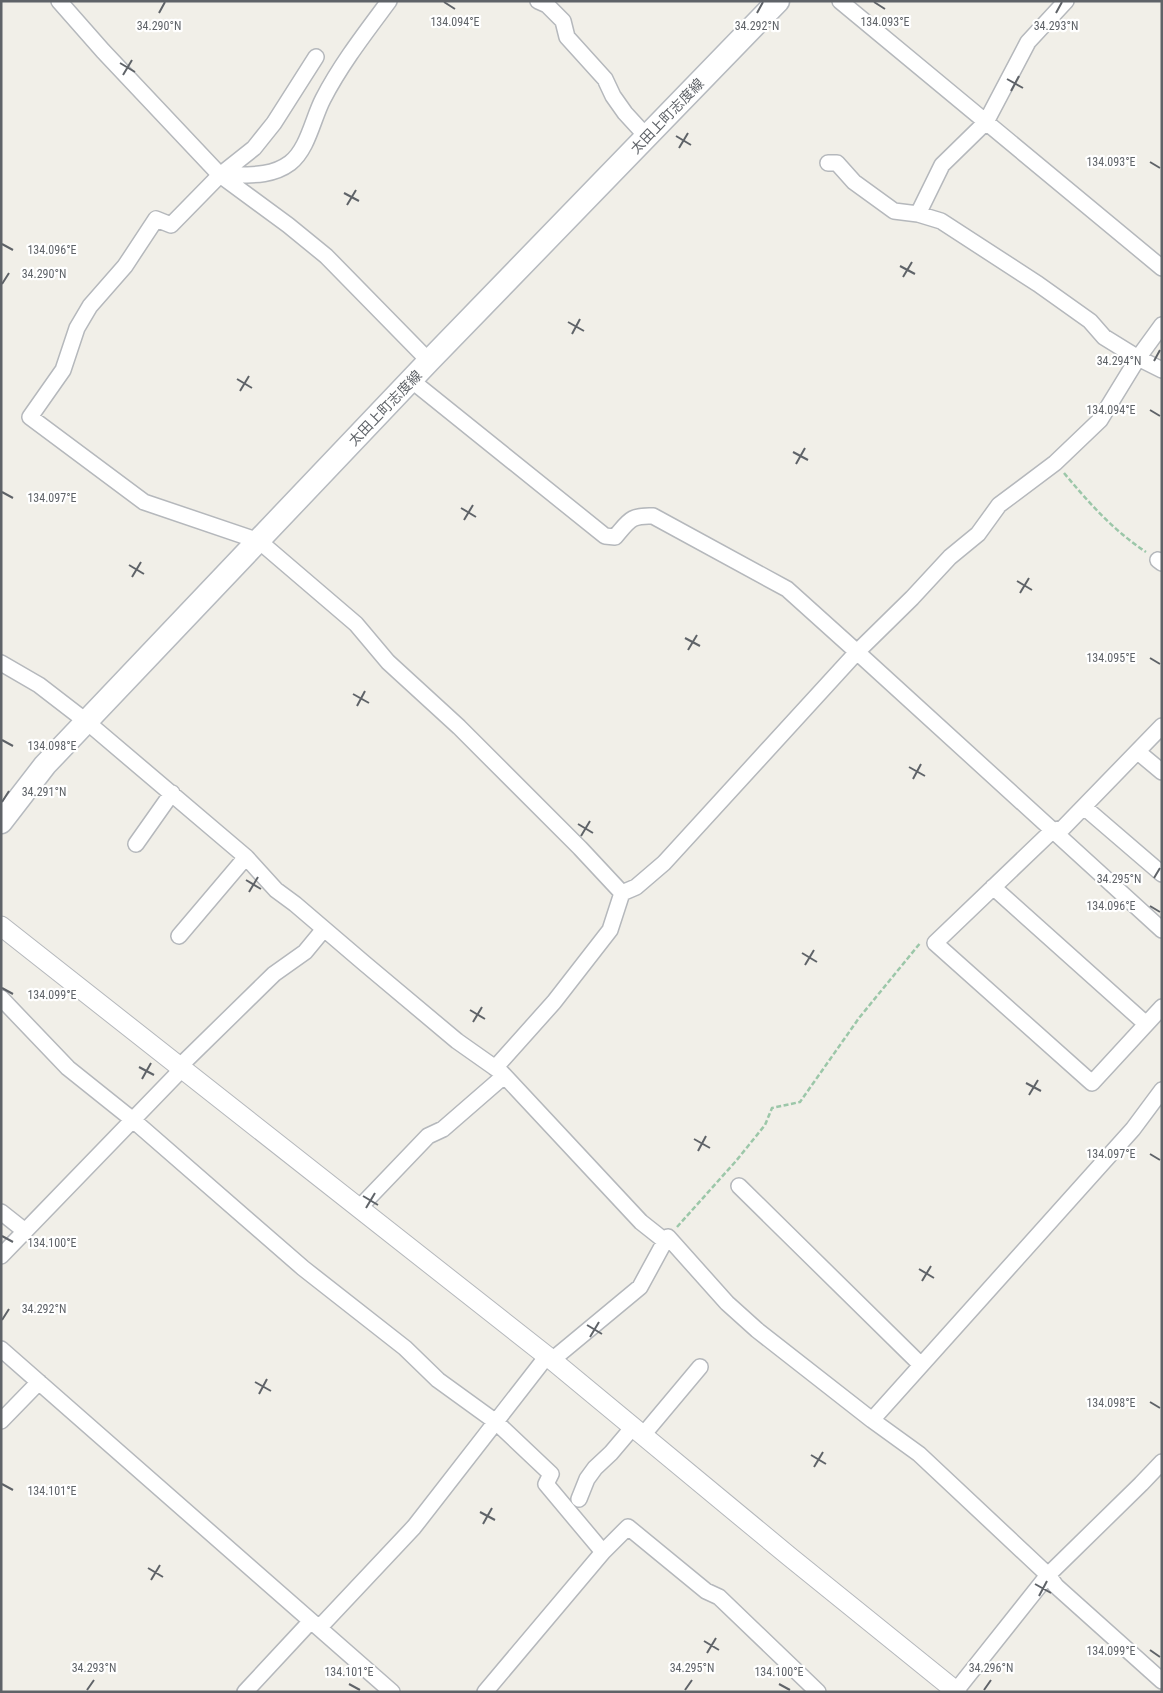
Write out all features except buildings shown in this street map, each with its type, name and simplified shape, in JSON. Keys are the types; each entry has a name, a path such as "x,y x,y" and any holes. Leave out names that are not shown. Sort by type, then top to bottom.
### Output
{"main road":[{"name":"太田上町志度線","path":"1,822 46,765 86,722 429,362 778,1"}],"street":[{"path":"59,1 103,51 220,175 288,225 326,256 429,362"},
{"path":"236,175 275,172 292,162 303,147 322,100 340,70 389,1"},
{"path":"538,1 548,5 563,22 568,37 605,79 625,113 647,137"},
{"path":"840,1 1162,268"},
{"path":"918,214 942,165 986,122 1028,42 1066,1"},
{"path":"316,57 274,123 254,148 220,175 171,225 156,219 125,266 90,306 77,328 64,370 30,417 144,502 258,541 356,624 388,662 459,727 580,848 622,893"},
{"path":"828,163 837,163 854,182 894,211 918,214 941,221 1090,321 1104,337 1162,370"},
{"path":"359,1208 428,1136 443,1129 500,1072 610,930 622,893 636,887 664,863 857,652 912,598 950,557 978,534 999,505 1055,463 1100,420 1138,358 1162,325"},
{"path":"412,380 605,536 615,537 630,520 640,516 653,516 787,589 1162,930"},
{"path":"1,663 39,686 86,722 246,857 276,890 457,1041 500,1072 641,1222 665,1241 640,1287 550,1358 496,1422 414,1527 245,1692"},
{"path":"1162,726 1063,828 1052,831 935,943 1092,1083 1162,1007"},
{"path":"1138,752 1162,772"},
{"path":"136,844 172,793"},
{"path":"1084,807 1162,874"},
{"path":"179,936 246,857"},
{"path":"993,887 1146,1024"},
{"path":"1,926 550,1358 782,1551 956,1691 1048,1575 1162,1462"},
{"path":"1,1256 274,974 305,952 324,930"},
{"path":"1,998 68,1068 133,1120 303,1268 405,1348 438,1380 496,1422 551,1474 546,1484 603,1552"},
{"path":"872,1420 1133,1129 1162,1090"},
{"path":"739,1186 922,1365"},
{"path":"1,1212 25,1231"},
{"path":"668,1237 727,1304 757,1330 872,1420 919,1454 1048,1575 1056,1586 1162,1681"},
{"path":"1,1349 392,1692"},
{"path":"579,1499 587,1479 595,1468 638,1431 700,1367"},
{"path":"1,1421 39,1382"},
{"path":"485,1692 603,1552 628,1527 706,1591 719,1597 818,1692"}],"path":[{"path":"1055,463 1100,515 1133,544 1160,562"},
{"path":"668,1237 765,1125 772,1108 800,1102 859,1018 920,942 927,936"}]}
